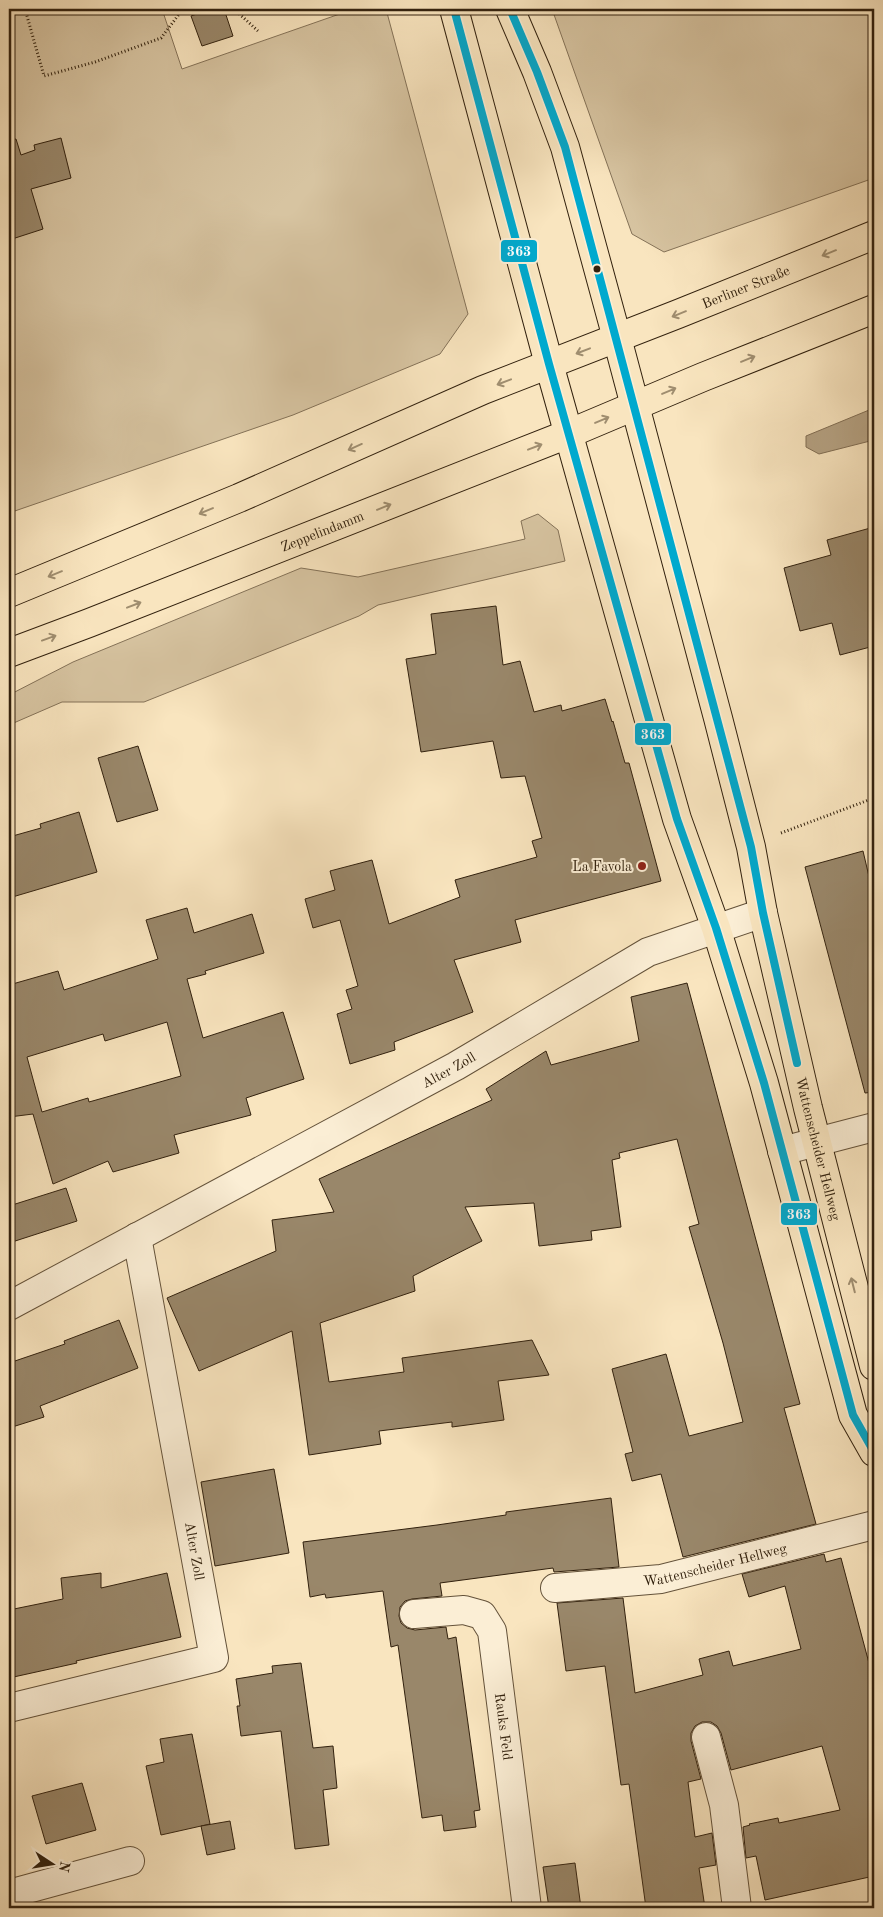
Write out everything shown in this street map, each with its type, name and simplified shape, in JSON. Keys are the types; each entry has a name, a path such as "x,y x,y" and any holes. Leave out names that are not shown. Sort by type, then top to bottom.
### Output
{"main road":[{"path":"454,9 568,434 677,818 716,928 764,1083 853,1415 874,1452"},
{"name":"Wattenscheider Hellweg","path":"510,9 537,72 564,147 617,338 751,846 763,913 817,1142 874,1366"},
{"name":"Berliner Straße","path":"617,338 874,235"},
{"path":"635,406 874,309"},
{"path":"9,593 239,498 483,390 617,338"},
{"name":"Zeppelindamm","path":"9,653 205,578 635,406"}],"street":[{"name":"Alter Zoll","path":"9,1306 456,1066 648,952 763,913"},
{"path":"782,1151 874,1127"},
{"name":"Alter Zoll","path":"9,1708 214,1658 137,1237"},
{"name":"Wattenscheider Hellweg","path":"555,1588 661,1579 874,1525"},
{"name":"Rauks Feld","path":"414,1614 464,1610 482,1615 492,1631 527,1908"},
{"path":"706,1737 724,1805 738,1908"},
{"path":"9,1894 130,1861"}],"path":[{"path":"25,9 44,76 95,62 161,38 183,9"},
{"path":"234,9 258,31"},
{"path":"874,518 874,526"},
{"path":"751,846 792,828 874,798"}],"shaded area":[{"path":"9,9 162,9 182,69 354,9 386,9 468,314 440,354 293,415 9,513"},
{"path":"552,9 874,9 874,178 664,252 632,234"},
{"path":"874,408 874,440 819,454 806,447 806,436"},
{"path":"538,514 558,530 565,561 378,605 359,616 144,702 62,702 9,725 9,695 73,662 301,568 358,577 525,539 521,521"}],"building":[{"path":"211,9 224,9 233,36 202,46 191,16"},
{"path":"61,138 71,178 31,189 43,229 9,240 9,140 16,139 21,155 35,150 34,145"},
{"path":"874,527 874,646 840,655 832,623 800,631 784,568 831,555 827,540"},
{"path":"496,606 503,665 520,661 534,712 561,705 562,711 605,699 625,763 629,763 661,881 515,920 521,942 454,960 473,1012 394,1042 395,1050 350,1064 337,1014 352,1009 346,990 358,986 340,920 313,928 305,899 335,890 330,871 372,860 389,924 460,897 455,880 537,857 532,841 542,838 525,776 501,778 493,741 421,752 406,659 436,654 431,614"},
{"path":"138,746 158,810 117,822 98,758"},
{"path":"79,812 97,872 9,898 9,837 41,828 40,824"},
{"path":"863,851 874,898 874,1092 865,1093 805,867"},
{"path":"187,908 194,933 252,914 264,953 205,971 206,974 187,979 203,1038 283,1012 304,1079 246,1098 251,1115 174,1135 179,1153 113,1172 108,1161 53,1184 33,1114 9,1117 9,985 58,971 64,990 158,959 146,920","holes":["167,1022 181,1076 89,1102 88,1098 42,1112 27,1057 103,1034 105,1041"]},
{"path":"687,983 800,1404 784,1408 816,1524 683,1557 661,1474 632,1481 625,1454 633,1452 612,1369 666,1354 689,1436 743,1422 723,1343 689,1227 699,1224 677,1139 619,1153 620,1158 612,1160 621,1227 591,1231 592,1240 539,1246 534,1203 465,1207 482,1241 413,1276 415,1291 320,1323 329,1382 404,1372 402,1358 532,1340 549,1375 498,1381 504,1420 452,1427 452,1422 379,1431 381,1444 309,1455 292,1331 199,1371 167,1298 276,1251 272,1220 334,1212 319,1179 492,1100 486,1089 546,1051 551,1065 639,1041 631,997"},
{"path":"66,1188 77,1221 9,1243 9,1206"},
{"path":"119,1320 138,1368 40,1406 44,1417 9,1428 9,1363 65,1344 64,1341"},
{"path":"274,1469 289,1553 215,1566 201,1482"},
{"path":"611,1498 619,1567 554,1572 553,1568 440,1583 442,1596 412,1599 405,1601 400,1607 399,1616 401,1623 407,1628 415,1630 446,1627 448,1639 456,1637 480,1810 474,1811 476,1827 444,1831 442,1815 422,1818 398,1645 391,1647 383,1591 326,1598 325,1594 310,1597 303,1542 437,1525 506,1515 506,1512"},
{"path":"824,1554 826,1562 841,1558 874,1682 874,1876 765,1900 756,1856 746,1858 743,1827 778,1818 779,1823 840,1810 822,1746 731,1770 721,1733 717,1726 711,1722 702,1722 695,1726 691,1733 691,1741 701,1779 688,1782 695,1837 712,1833 716,1865 699,1868 705,1908 646,1908 629,1784 621,1785 605,1666 566,1671 557,1603 623,1598 635,1693 703,1675 699,1659 729,1651 733,1666 801,1649 785,1586 749,1597 742,1574"},
{"path":"101,1573 101,1588 167,1573 181,1637 9,1678 9,1610 63,1599 61,1578"},
{"path":"301,1663 313,1748 333,1746 337,1788 323,1790 329,1845 295,1849 281,1731 241,1736 237,1706 240,1706 236,1679 273,1673 272,1666"},
{"path":"192,1734 210,1824 161,1835 146,1766 164,1762 160,1739"},
{"path":"82,1783 96,1830 46,1844 32,1796"},
{"path":"230,1821 235,1849 207,1855 201,1826"},
{"path":"575,1863 581,1908 549,1908 543,1867"}],"transit line":[{"name":"363","path":"454,9 549,364 677,819 716,928 764,1083 853,1415 874,1452"},
{"name":"363","path":"510,9 537,72 565,147 751,847 763,913 797,1063"}],"place":[{"name":"La Favola","path":"642,866"}]}
